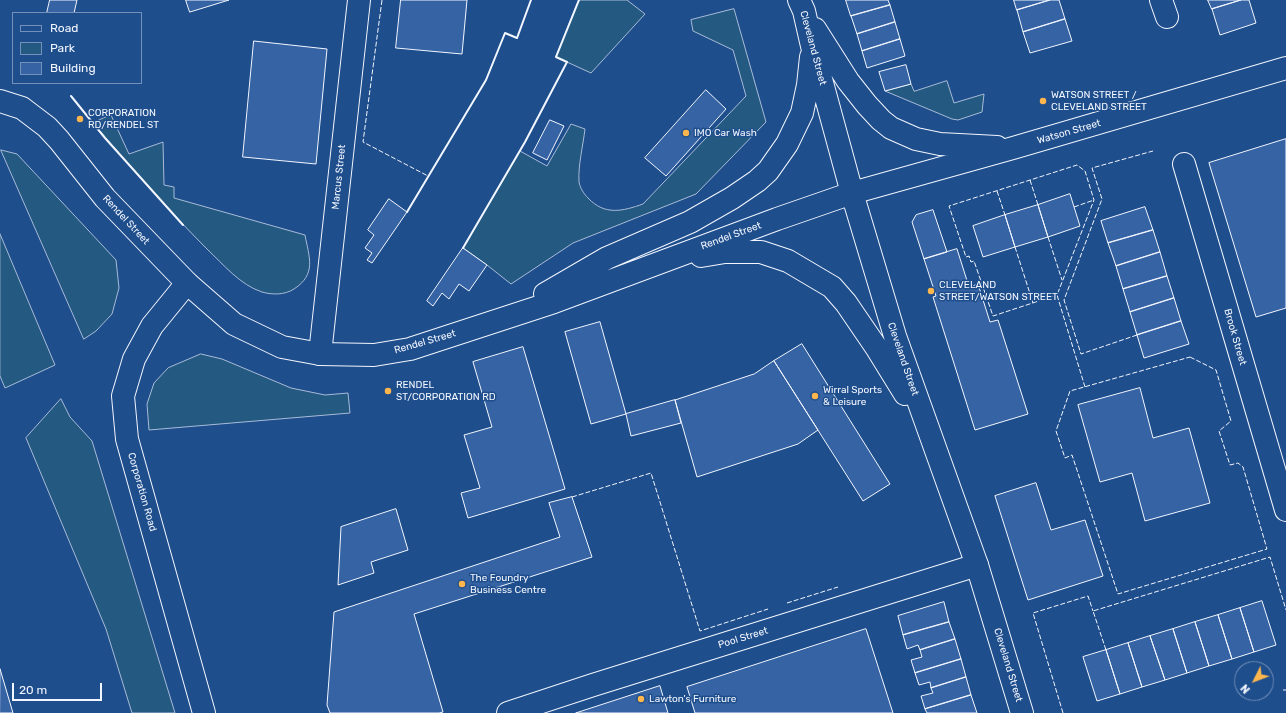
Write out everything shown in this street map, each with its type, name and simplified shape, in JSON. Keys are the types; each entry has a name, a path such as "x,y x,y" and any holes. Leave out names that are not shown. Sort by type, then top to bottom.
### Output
{"main road":[{"name":"Marcus Street","path":"320,354 358,0"},
{"name":"Cleveland Street","path":"802,6 852,194 895,336 977,565 1022,713"},
{"path":"802,6 827,50 848,80 867,105 891,128 916,139 940,144 1013,148"},
{"path":"502,318 607,258 690,222 732,198 757,181 768,171 787,144 802,113 808,85 812,46"},
{"name":"Watson Street","path":"852,194 1286,68"},
{"name":"Rendel Street","path":"0,101 22,108 47,127 105,198 187,283 234,324 282,347 320,354 374,355 410,349 554,302 777,219 852,194"},
{"name":"Brook Street","path":"1184,164 1286,510"},
{"path":"657,264 725,252 761,252 788,261 820,279 832,287 850,309 876,346 930,434"},
{"name":"Corporation Road","path":"187,283 152,326 134,359 124,396 127,439 204,713"},
{"name":"Pool Street","path":"508,713 977,565"}],"green space":[{"path":"579,0 627,0 645,14 591,73 556,57"},
{"path":"734,9 766,122 696,194 573,243 511,284 463,248 520,151 547,166 571,124 585,129 579,176 581,189 584,193 594,204 608,210 628,209 643,204 746,96 733,50 693,31 691,20"},
{"path":"947,81 954,103 984,94 982,112 958,120 952,119 885,91 911,84 914,91"},
{"path":"111,115 129,154 163,142 164,185 174,187 174,198 305,235 310,265 306,277 301,283 290,291 270,294 254,289 232,274 178,218 93,123"},
{"path":"1,150 17,154 116,260 119,288 112,314 96,331 84,339"},
{"path":"0,234 55,365 5,388 0,376"},
{"path":"201,354 222,359 291,388 325,395 348,393 350,413 149,430 147,404 154,383 168,368"},
{"path":"61,399 70,417 92,441 175,713 132,713 106,629 26,438"}],"building":[{"path":"50,0 77,0 74,12 47,12"},
{"path":"186,0 229,0 190,12"},
{"path":"401,0 467,0 462,54 396,48"},
{"path":"846,0 888,0 890,5 851,16"},
{"path":"1014,0 1050,0 1017,10"},
{"path":"1050,0 1059,0 1065,19 1023,32 1017,10"},
{"path":"1208,0 1241,0 1212,9"},
{"path":"1241,0 1249,0 1256,23 1220,35 1212,9"},
{"path":"890,5 895,22 857,34 851,16"},
{"path":"1065,19 1072,41 1030,53 1023,32"},
{"path":"895,22 900,39 862,51 857,34"},
{"path":"900,39 905,56 867,68 862,51"},
{"path":"254,41 327,49 316,164 243,157"},
{"path":"906,65 911,84 885,91 879,72"},
{"name":"IMO Car Wash","path":"706,90 726,109 666,176 645,158"},
{"path":"550,120 564,126 547,160 533,153"},
{"path":"1286,139 1286,308 1256,317 1209,163"},
{"path":"1070,194 1080,226 1048,237 1038,205"},
{"path":"389,199 407,212 372,263 367,260 372,253 365,248 374,235 368,230"},
{"path":"1038,205 1048,237 1015,247 1005,215"},
{"path":"1145,207 1153,230 1108,243 1101,221"},
{"path":"933,210 947,252 924,259 912,222 916,215"},
{"path":"1005,215 1015,247 983,257 973,226"},
{"path":"1153,230 1160,252 1116,266 1108,243"},
{"path":"463,248 487,265 469,291 459,284 449,299 442,293 433,306 427,301"},
{"path":"957,249 969,287 978,284 990,322 998,320 1028,414 975,430 933,297 936,296 924,259"},
{"path":"1160,252 1167,276 1123,289 1116,266"},
{"path":"1167,276 1174,298 1130,312 1123,289"},
{"path":"1174,298 1181,321 1137,335 1130,312"},
{"path":"1181,321 1189,344 1144,358 1137,335"},
{"path":"600,322 626,414 591,424 565,332"},
{"name":"Wirral Sports & Leisure","path":"802,344 890,484 863,501 774,361"},
{"path":"523,347 565,489 468,518 461,493 480,488 464,435 492,427 473,362"},
{"path":"774,361 818,430 798,444 697,477 675,400 754,374"},
{"path":"1140,388 1153,438 1189,428 1210,503 1145,521 1132,473 1100,482 1078,405"},
{"path":"675,400 681,423 631,436 626,414"},
{"path":"1036,483 1051,530 1085,520 1103,576 1028,600 995,496"},
{"name":"The Foundry Business Centre","path":"572,497 592,557 414,614 443,712 330,713 327,705 334,612 560,537 549,503"},
{"path":"396,509 408,550 371,562 374,573 338,585 341,527"},
{"path":"1262,601 1276,645 1254,652 1240,608"},
{"path":"944,602 949,622 903,635 898,616"},
{"path":"1240,608 1254,652 1232,659 1218,615"},
{"path":"1218,615 1232,659 1209,666 1195,622"},
{"path":"949,622 955,639 920,650 918,645 907,649 903,635"},
{"path":"1195,622 1209,666 1187,673 1173,629"},
{"path":"866,629 893,713 695,713 687,687"},
{"path":"1173,629 1187,673 1165,680 1150,636"},
{"path":"1150,636 1165,680 1142,687 1128,643"},
{"path":"955,639 961,659 915,673 911,660 922,657 920,650"},
{"path":"1128,643 1142,687 1120,694 1106,650"},
{"path":"1106,650 1120,694 1097,701 1083,657"},
{"path":"961,659 966,677 931,688 930,682 919,685 915,673"},
{"path":"0,669 13,713 0,713"},
{"path":"966,677 971,695 925,709 921,696 933,693 931,688"},
{"name":"Lawton's Furniture","path":"660,686 668,713 576,713"},
{"path":"971,695 977,713 927,713 925,709"}],"fence":[{"path":"382,0 363,142 428,176"},
{"path":"1137,335 1081,354 1064,300 1102,199 1092,168 1153,151"},
{"path":"1057,295 993,316 974,261 971,262 969,256 966,257 949,206 1077,165 1085,171 1094,200 1057,295 1085,387"},
{"path":"1030,180 1038,205"},
{"path":"997,191 1005,215"},
{"path":"1074,207 1094,200"},
{"path":"1048,237 1062,280"},
{"path":"1015,247 1033,303"},
{"path":"1190,357 1216,370 1231,421 1219,431 1230,465 1238,463 1243,467 1267,549 1118,594 1072,455 1065,458 1056,431 1070,391 1190,357"},
{"path":"572,497 651,473 700,631 768,609"},
{"path":"1106,650 1093,611 1270,557 1286,610"},
{"path":"787,603 838,587"},
{"path":"1063,713 1033,613 1088,596 1093,611"}],"wall":[{"path":"407,212 486,80 505,33 517,38 531,0"},
{"path":"463,248 525,142 567,62 556,57 579,0"},
{"path":"71,96 105,138 183,225"}],"place":[{"name":"WATSON STREET / CLEVELAND STREET","path":"1043,101"},
{"name":"CORPORATION RD/RENDEL ST","path":"80,119"},
{"name":"IMO Car Wash","path":"686,133"},
{"name":"CLEVELAND STREET/WATSON STREET","path":"931,291"},
{"name":"RENDEL ST/CORPORATION RD","path":"388,391"},
{"name":"Wirral Sports & Leisure","path":"815,396"},
{"name":"The Foundry Business Centre","path":"462,584"},
{"name":"Lawton's Furniture","path":"641,699"}]}
